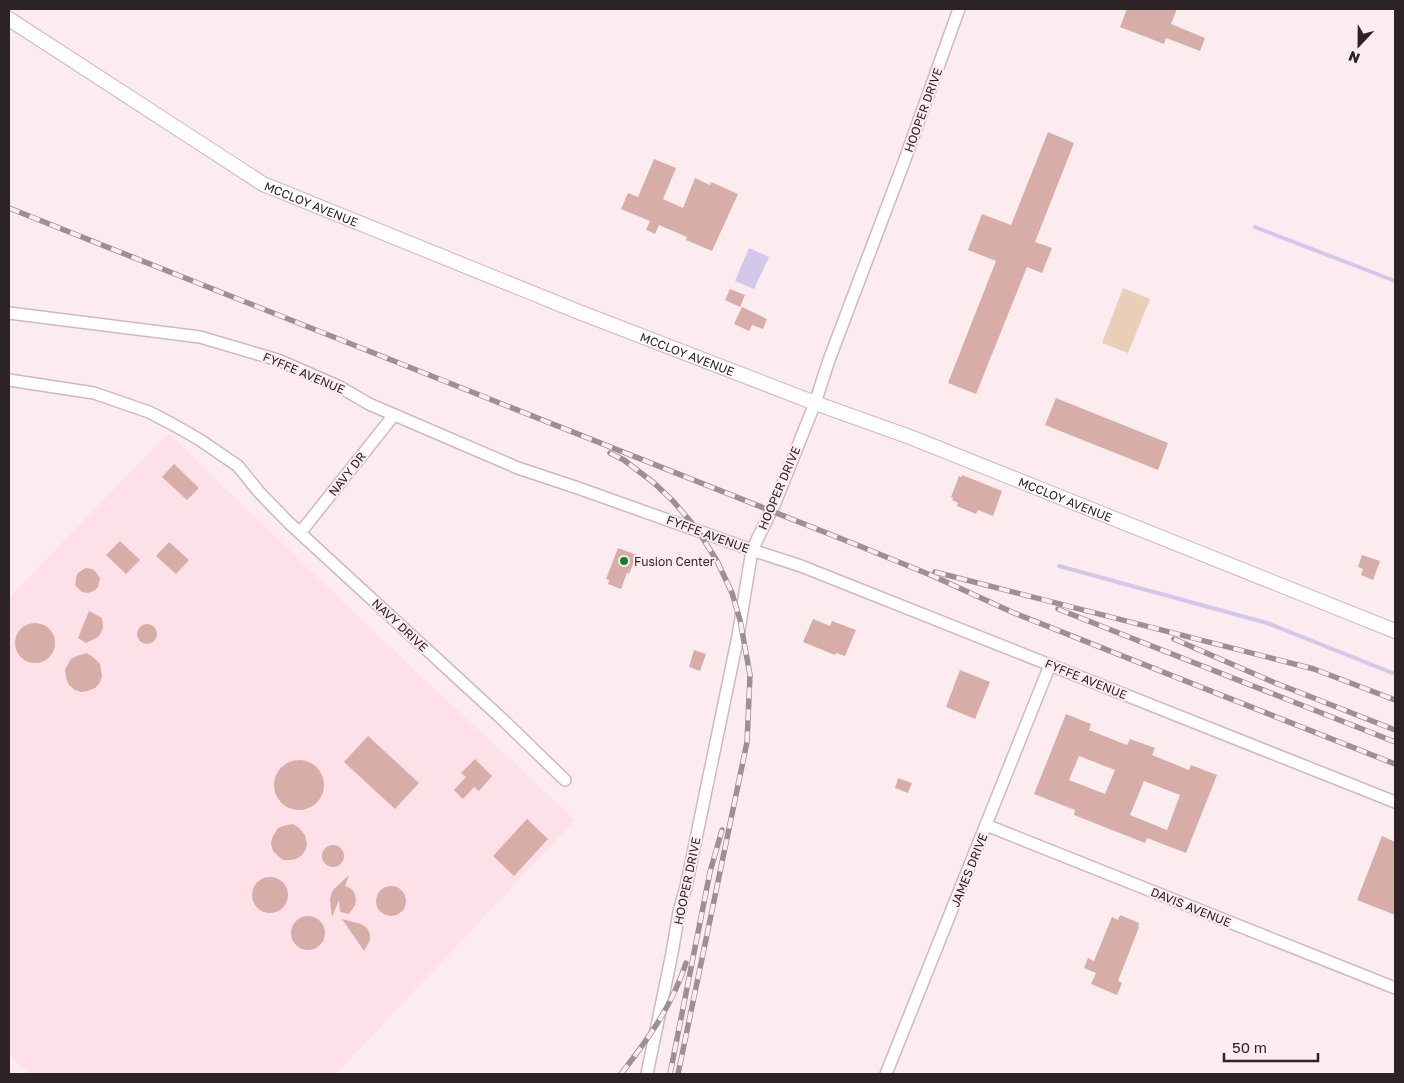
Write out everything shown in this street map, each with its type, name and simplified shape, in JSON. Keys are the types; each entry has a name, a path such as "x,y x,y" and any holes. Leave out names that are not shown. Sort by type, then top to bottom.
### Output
{"street":[{"name":"HOOPER DRIVE","path":"648,1074 679,912 686,887 738,636 752,550 775,503 815,403 829,360 901,171 959,9"},
{"name":"MCCLOY AVENUE","path":"9,19 263,184 579,312 815,403 910,437 1395,631"},
{"name":"FYFFE AVENUE","path":"9,313 200,337 278,360 340,387 369,404 518,468 801,566 1395,802"},
{"name":"NAVY DRIVE","path":"9,380 94,393 149,412 200,440 238,466 259,492 300,533 500,717 565,780"},
{"name":"NAVY DR","path":"300,533 394,415"},
{"name":"JAMES DRIVE","path":"886,1074 1050,665"},
{"name":"DAVIS AVENUE","path":"986,825 1395,988"}],"shaded area":[{"path":"749,248 769,257 754,289 735,281"},
{"path":"1123,288 1150,299 1128,353 1102,343"},
{"path":"168,433 377,635 575,820 336,1074 30,1074 9,1055 9,598"}],"building":[{"path":"1127,9 1177,9 1171,24 1205,38 1200,51 1166,38 1164,44 1120,27"},
{"path":"1048,132 1074,143 1035,242 1052,248 1042,273 1027,267 976,394 948,383 996,261 968,250 982,214 1011,225"},
{"path":"654,159 676,168 663,199 683,208 695,178 710,185 711,182 738,194 712,251 686,240 687,237 659,225 655,234 646,230 650,221 621,209 628,193 638,197"},
{"path":"730,289 745,295 740,307 725,300"},
{"path":"742,307 767,319 763,329 752,325 749,331 734,324"},
{"path":"1056,398 1168,443 1158,470 1045,425"},
{"path":"174,464 199,488 187,500 162,477"},
{"path":"962,475 1002,491 993,516 978,510 976,514 957,506 958,503 952,500 953,498 951,497 959,476 962,477"},
{"path":"120,541 140,560 126,574 106,555"},
{"path":"169,542 189,560 176,574 156,556"},
{"name":"Fusion Center","path":"618,548 637,555 621,589 608,584 609,580 606,579"},
{"path":"1362,555 1380,561 1373,580 1361,575 1363,569 1358,567"},
{"path":"86,568 95,571 100,578 98,587 88,593 82,592 75,585 77,574"},
{"path":"89,611 102,618 103,627 98,637 86,643 78,638"},
{"path":"813,619 830,626 832,621 856,630 845,656 836,653 835,655 803,642"},
{"path":"31,623 39,623 46,626 52,632 55,643 52,654 46,660 39,663 31,663 24,660 18,654 15,647 15,639 18,632 24,626"},
{"path":"147,624 154,627 157,634 154,641 147,644 140,641 137,634 140,627"},
{"path":"694,650 706,654 700,671 689,667"},
{"path":"87,653 100,664 102,676 95,688 81,692 69,685 65,670 71,659"},
{"path":"960,670 990,682 975,719 946,707"},
{"path":"1066,714 1091,724 1089,730 1127,745 1130,739 1155,748 1152,755 1189,770 1191,765 1217,775 1186,853 1147,838 1145,843 1074,815 1075,810 1034,794","holes":["1079,756 1115,770 1105,794 1069,780","1144,781 1180,795 1167,830 1130,815"]},
{"path":"368,736 419,783 395,809 344,762"},
{"path":"475,759 492,776 479,791 474,787 463,799 454,790 466,777 461,773"},
{"path":"294,760 304,760 317,767 324,780 324,790 317,803 304,810 294,810 285,806 278,799 274,790 274,780 278,771 285,764"},
{"path":"898,778 912,783 908,793 895,788"},
{"path":"527,819 548,839 514,876 493,856"},
{"path":"293,824 305,835 306,849 296,859 283,860 273,851 272,838 278,828"},
{"path":"1382,836 1395,842 1395,915 1357,900"},
{"path":"333,845 341,848 344,856 341,864 333,867 325,864 322,856 325,848"},
{"path":"349,875 345,886 354,892 355,905 349,914 340,912 339,900 332,917 331,894"},
{"path":"270,877 282,883 288,895 282,907 270,913 258,907 252,895 258,883"},
{"path":"391,886 397,887 405,895 405,907 397,915 391,916 385,915 377,907 376,901 377,895 385,887"},
{"path":"1120,915 1139,923 1139,927 1118,981 1122,983 1117,995 1091,984 1096,973 1084,968 1088,958 1094,961 1112,917 1118,920"},
{"path":"308,916 320,921 325,933 320,945 308,950 296,945 291,933 296,921"},
{"path":"342,919 361,924 367,928 370,940 364,951"}],"waterway":[{"path":"1255,227 1395,281"},
{"path":"1059,566 1267,623 1395,674"}],"railway":[{"path":"9,208 857,545 933,576 1014,613 1395,764"},
{"path":"610,453 624,460 654,483 673,501 697,529 717,561 732,593 740,620 750,675 747,742 678,1074"},
{"path":"935,572 1314,669 1395,700"},
{"path":"1058,609 1395,742"},
{"path":"1174,639 1273,682 1395,730"},
{"path":"670,1074 710,872 722,830"},
{"path":"621,1074 641,1048 666,1008 674,994 686,963"}],"place":[{"name":"Fusion Center","path":"624,561"}]}
